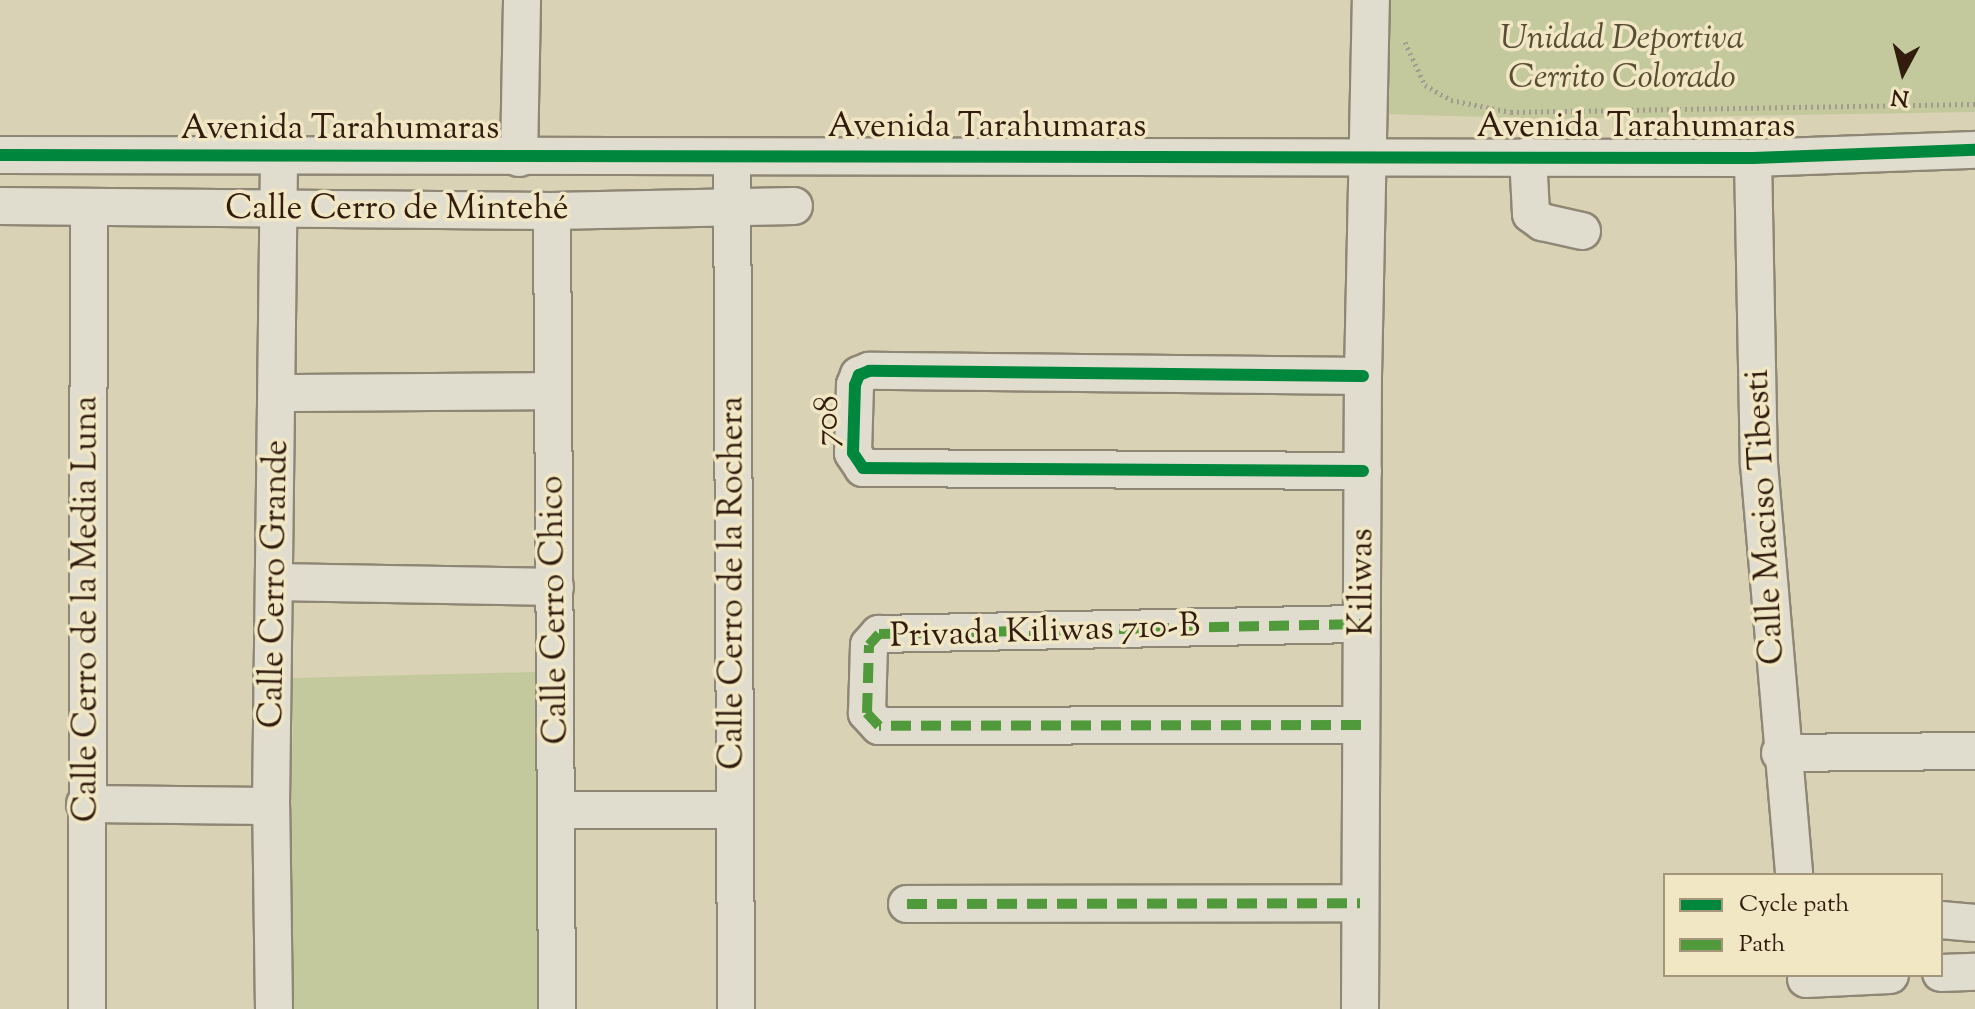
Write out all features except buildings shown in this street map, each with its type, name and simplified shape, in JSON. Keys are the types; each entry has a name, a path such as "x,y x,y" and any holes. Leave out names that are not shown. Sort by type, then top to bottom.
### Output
{"street":[{"path":"519,158 522,0"},
{"name":"Kiliwas","path":"1360,1009 1363,376 1371,0"},
{"name":"Avenida Tarahumaras","path":"0,155 279,159 1369,155 1753,158 1975,150"},
{"path":"1528,156 1531,214 1542,222 1582,231"},
{"name":"Calle Cerro de la Rochera","path":"732,157 736,1009"},
{"name":"Calle Maciso Tibesti","path":"1753,158 1759,464 1780,753 1794,873"},
{"name":"Calle Cerro Grande","path":"274,1009 271,806 277,582 279,159"},
{"name":"Calle Cerro de Mintehé","path":"0,206 552,211 794,206"},
{"name":"Calle Cerro de la Media Luna","path":"87,1009 85,804 89,209"},
{"name":"Calle Cerro Chico","path":"552,211 551,391 559,810 557,1009"},
{"name":"708","path":"1363,376 869,371 859,375 855,385 853,453 863,468 1363,471"},
{"path":"278,393 551,391"},
{"path":"277,582 555,587"},
{"name":"Privada Kiliwas 710-B","path":"1361,725 879,726 867,713 869,645 879,634 1362,624"},
{"path":"1780,753 1975,751"},
{"path":"85,804 271,806"},
{"path":"559,810 733,810"},
{"path":"907,904 1360,903"},
{"path":"1943,920 1975,923"},
{"path":"1943,973 1975,972"},
{"path":"1807,988 1877,977"}],"path":[{"path":"1403,36 1425,85 1451,100 1511,112 1975,104"}],"green space":[{"name":"Unidad Deportiva Cerrito Colorado","path":"1379,0 1975,0 1975,112 1559,119 1379,114"},
{"path":"535,672 547,812 539,1009 290,1009 293,678"}],"marked path":[{"path":"1361,725 879,726 867,713 869,645 879,634 1362,624"},
{"path":"907,904 1360,903"}],"cycle path":[{"path":"0,155 1753,158 1975,150"},
{"path":"1363,376 869,371 859,375 855,385 853,453 863,468 1363,471"}]}
